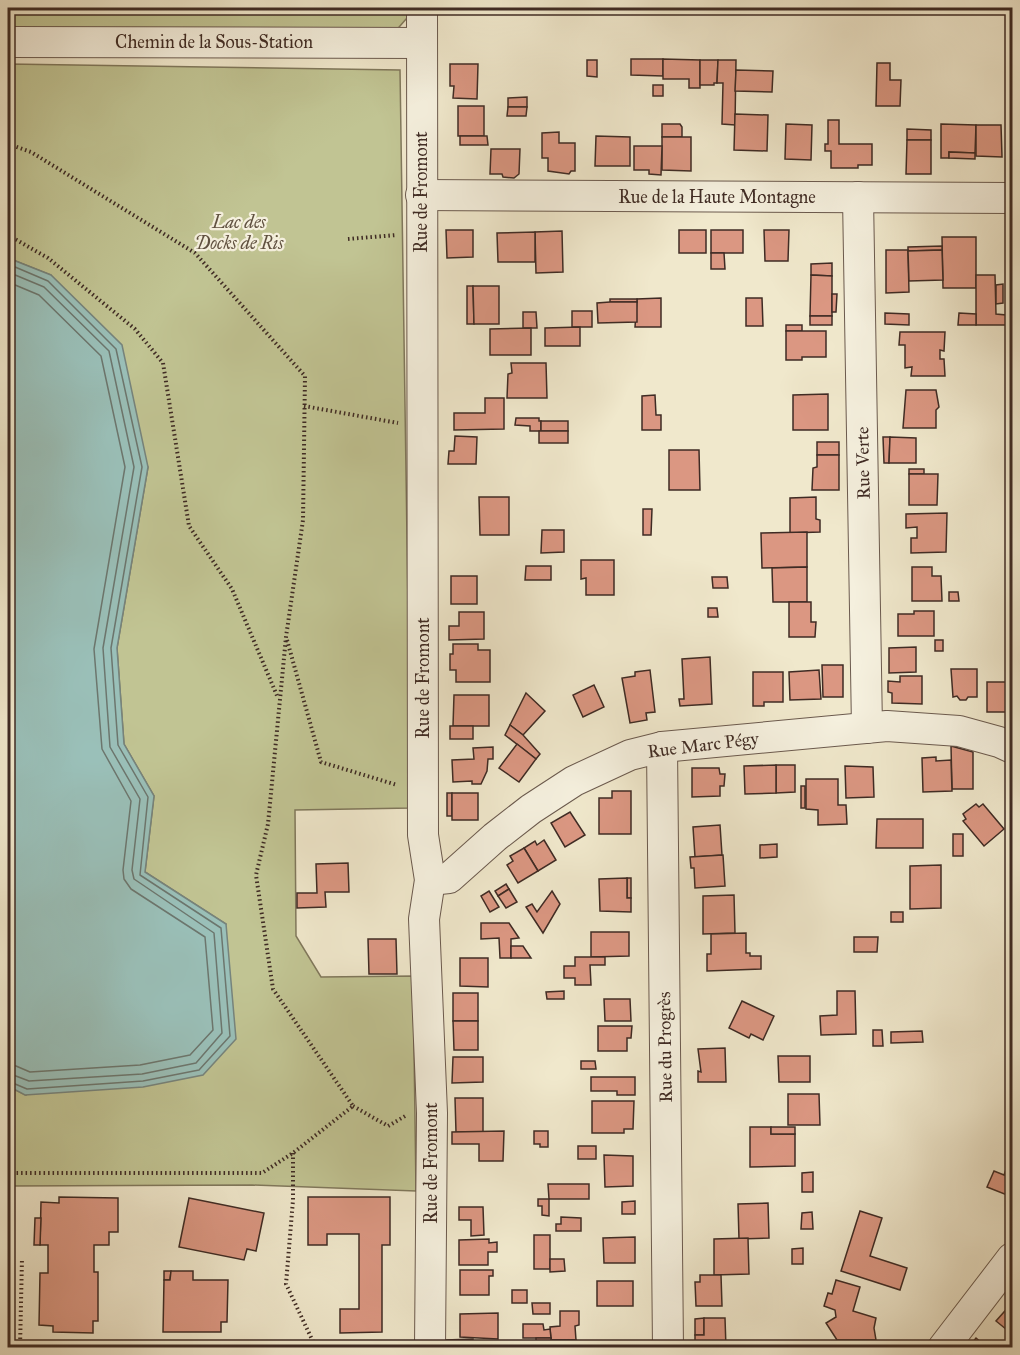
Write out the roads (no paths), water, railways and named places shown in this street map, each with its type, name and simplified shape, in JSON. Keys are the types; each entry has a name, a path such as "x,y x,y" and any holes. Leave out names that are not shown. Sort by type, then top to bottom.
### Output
{"street":[{"name":"Rue de Fromont","path":"422,8 423,835 430,880 424,919 432,1113 430,1347"},
{"name":"Chemin de la Sous-Station","path":"8,42 421,44"},
{"name":"Rue de la Haute Montagne","path":"421,195 1012,198"},
{"name":"Rue Verte","path":"858,197 867,728"},
{"name":"Rue Marc Pégy","path":"430,880 449,879 495,837 531,809 574,781 630,754 662,747 887,726 959,731 1012,748"},
{"name":"Rue du Progrès","path":"662,747 668,1347"},
{"path":"943,1347 1012,1258"}],"water":[{"path":"8,258 51,275 122,345 148,467 117,648 124,744 154,796 145,872 226,924 236,1039 203,1075 143,1087 25,1095 8,1086"}],"park label":[{"name":"Lac des Docks de Ris","path":"239,232"}]}
